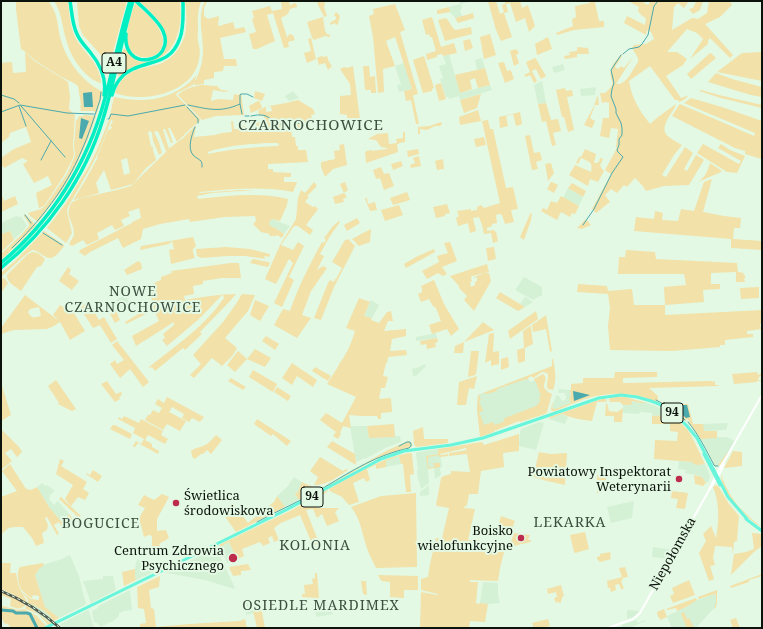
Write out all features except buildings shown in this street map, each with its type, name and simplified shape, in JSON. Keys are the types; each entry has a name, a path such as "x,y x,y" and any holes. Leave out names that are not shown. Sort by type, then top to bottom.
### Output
{"highway":[{"path":"70,1 76,33 96,59 103,76 104,92 97,124"},
{"name":"A4","path":"1,263 41,224 68,185 89,146 106,98 122,28 130,1"},
{"path":"128,19 126,41 130,52 136,57 144,60 150,60 157,56 164,47 164,34 157,23 141,6 134,1"},
{"name":"A4","path":"1,268 20,252 36,235 60,205 84,166 103,120 128,19 134,1"},
{"path":"103,120 116,84 123,76 133,69 162,59 170,54 177,46 182,28 183,1"}],"main road":[{"name":"94","path":"45,628 286,510 370,464 392,455 410,450 451,445 483,438 598,398 621,395 629,396 651,401 666,408 682,421 701,444 716,476"},
{"name":"Niepołomska","path":"608,628 634,619 642,610 721,466 762,396"},
{"name":"94","path":"694,435 731,502 747,520 762,531"},
{"name":"Niepołomska","path":"708,492 716,476 720,472 726,458"},
{"path":"712,466 716,468 721,466"},
{"path":"712,486 720,483 720,472"}],"shaded area":[{"path":"54,1 68,1 73,33 98,69 101,83 95,81 88,75 73,58 67,44 59,10"},
{"path":"77,1 127,1 108,70 101,55 83,35 79,26"},
{"path":"139,1 180,1 180,18 177,35 174,43 164,55 154,61 133,67 118,76 123,49 125,49 136,60 148,62 158,57 165,48 166,36 162,26"},
{"path":"185,1 201,1 198,19 200,54 195,71 188,80 178,88 166,93 139,97 115,93 120,83 127,75 139,69 160,64 170,58 178,49 185,34 186,28"},
{"path":"205,1 207,1 204,8 204,16 208,19 219,16 219,26 233,22 235,29 244,27 246,32 220,38 224,59 236,59 237,66 224,66 223,71 214,72 214,78 204,80 204,84 194,85 195,81 193,85 177,93 176,95 200,119 200,121 177,142 170,128 168,128 173,143 171,143 165,129 163,129 169,148 167,150 183,138 195,126 194,137 232,132 231,121 233,121 234,129 238,129 240,125 245,126 245,131 256,130 256,123 264,122 264,116 259,115 258,111 265,107 266,112 272,111 271,107 269,106 298,100 313,109 315,114 311,115 312,118 308,120 308,123 302,123 303,128 291,129 292,137 295,137 298,150 306,150 308,162 268,164 268,169 273,169 273,172 291,173 291,177 284,177 284,182 297,182 293,192 270,189 235,189 199,193 255,190 212,193 197,196 198,199 254,195 288,199 280,221 272,219 269,224 284,234 282,238 277,235 269,236 270,234 261,232 253,224 256,221 255,216 225,217 190,222 189,219 160,224 143,229 141,239 123,248 118,238 85,256 79,252 80,250 141,218 139,208 128,212 130,216 121,220 124,226 115,230 112,225 97,233 99,239 87,245 83,240 72,246 69,244 74,235 74,230 69,211 72,202 82,198 131,186 167,151 158,131 154,132 162,153 159,155 153,141 152,133 150,131 148,132 156,160 146,168 133,184 111,190 104,170 96,183 99,193 74,200 98,159 97,157 108,130 112,127 110,126 113,121 111,120 93,163 68,207 67,211 72,233 66,243 47,228 66,203 89,166 109,120 114,97 137,100 159,98 179,90 197,75 196,80 203,54 201,13","holes":["279,144 278,146 243,148 208,154 208,152 233,146","127,158 130,173 124,175 121,160"]},
{"path":"281,1 289,1 290,6 295,3 297,5 297,7 290,9 288,14 281,18 287,37 289,34 293,35 295,40 288,42 289,47 284,48 273,13 267,15 275,41 257,49 253,49 249,34 256,32 252,19 254,18 252,11 270,6 272,11 282,9"},
{"path":"317,1 324,1 327,16 324,17"},
{"path":"460,1 473,1 461,4 462,8 460,11 462,16 455,18 450,12 449,7 460,4"},
{"path":"488,1 496,1 500,14 504,12 502,5 505,4 505,1 520,1 522,8 528,5 535,26 529,32 525,18 516,22 510,3 506,4 508,12 504,13 512,37 501,41 496,30"},
{"path":"590,1 598,1 595,2 599,21 604,21 604,27 574,30 557,35 556,33 573,26 572,19 576,17 575,6 590,3"},
{"path":"628,1 641,1 648,5 651,1 689,1 684,8 678,3 674,7 672,30 692,18 698,19 707,13 709,1 730,1 732,5 720,17 705,24 733,55 730,58 710,38 708,44 690,59 703,39 697,33 687,29 667,52 677,52 687,59 683,65 666,76 681,98 689,95 686,98 679,102 678,100 675,100 650,66 629,81 636,104 650,124 676,104 666,121 665,130 668,137 682,145 662,175 666,177 685,147 693,153 684,169 687,171 696,155 704,160 689,185 664,186 646,191 635,178 627,187 624,185 617,193 611,189 605,195 610,202 596,213 592,209 611,174 605,170 617,148 618,129 611,128 609,138 600,136 603,118 609,118 609,103 602,103 600,93 605,93 611,86 612,82 610,74 612,68 615,61 622,54 615,67 618,69 621,66 624,68 633,57 616,84 620,84 626,80 638,62 638,58 632,48 634,45 646,44 654,39 651,32 647,30 646,35 624,23 627,16 645,25 646,18 638,11 639,7"},
{"path":"695,1 703,1 700,10 693,14 689,9 693,8 696,2"},
{"path":"16,2 49,2 56,15 60,37 70,62 81,76 103,92 96,116 92,128 78,162 63,189 38,222 28,213 41,209 45,206 67,174 75,154 74,146 76,120 79,116 96,115 94,111 81,111 78,86 36,61 21,49 16,9"},
{"path":"135,3 151,18 158,27 162,36 162,45 159,52 153,56 139,56 128,46 128,28"},
{"path":"395,4 405,30 400,32 418,94 413,96 419,124 416,124 411,100 406,101 404,91 412,89 395,37 386,41 395,66 383,69 384,92 378,93 373,37 369,16 374,14 373,9"},
{"path":"449,7 450,12 437,14 437,10"},
{"path":"336,12 340,16 338,24 336,25 335,23 330,25 330,23 336,19 334,15"},
{"path":"473,13 474,18 458,23 455,18"},
{"path":"323,17 325,31 328,35 330,34 330,37 325,36 314,40 307,22"},
{"path":"432,17 441,47 454,43 457,53 443,56 442,54 437,55 437,57 427,60 426,54 436,51 432,37 430,37 429,34 426,35 422,20"},
{"path":"446,18 455,30 471,27 472,34 445,41 438,20"},
{"path":"490,34 496,55 484,59 480,37"},
{"path":"548,37 552,49 537,55 535,44"},
{"path":"311,38 316,59 307,63 304,53 311,51 308,39"},
{"path":"470,39 473,48 465,51 463,41"},
{"path":"577,47 588,48 589,54 577,54 577,57 565,59 564,56 570,55 569,52 577,51"},
{"path":"516,49 519,53 516,55 519,63 514,66 510,51"},
{"path":"25,52 33,60 68,82 70,96 69,109 75,115 73,158 65,174 44,206 39,208 36,193 52,185 48,176 34,183 23,164 28,161 22,158 4,168 1,164 1,158 14,149 31,142 26,127 10,133 9,137 1,143 1,63 12,62 13,73 26,72"},
{"path":"762,52 762,81 717,72 742,53"},
{"path":"710,53 716,58 691,79 687,74"},
{"path":"449,54 460,93 490,85 492,90 460,100 459,96 449,99 446,97 440,79 443,78 439,66 446,64 443,56"},
{"path":"327,56 332,66 328,70 325,63 319,65 317,58"},
{"path":"424,56 434,88 432,91 423,93 413,60"},
{"path":"482,58 485,68 477,70 475,60"},
{"path":"535,58 546,76 541,79 536,69 532,71 537,81 534,83 530,75 526,77 524,75 530,72 526,62"},
{"path":"504,62 507,71 511,71 514,79 505,83 498,63"},
{"path":"404,63 412,89 399,92 397,85 401,84 395,66"},
{"path":"563,64 565,70 554,73 552,67"},
{"path":"353,66 360,119 347,118 347,115 340,114 340,96 351,95 350,84 340,69"},
{"path":"363,66 369,66 370,77 375,76 376,93 371,93 371,90 365,90"},
{"path":"485,68 490,85 478,88 475,78 470,80 472,89 460,93 455,75"},
{"path":"716,73 762,87 762,97 708,82"},
{"path":"542,81 546,103 538,104 534,85"},
{"path":"441,83 446,99 439,101 435,85"},
{"path":"202,85 217,86 221,90 229,91 225,92 213,90 211,101 218,99 233,100 234,94 238,95 241,93 244,115 216,116 202,120 178,95 189,88"},
{"path":"596,87 595,95 581,96 580,89"},
{"path":"565,88 566,91 572,90 573,96 567,97 574,130 568,132 564,117 562,117 556,90"},
{"path":"701,90 762,105 762,108 699,91"},
{"path":"255,91 265,94 262,101 254,98"},
{"path":"293,91 299,98 289,101 285,96"},
{"path":"481,94 477,108 464,113 460,100"},
{"path":"598,96 599,105 595,105 590,118 595,121 592,128 584,125"},
{"path":"691,98 762,121 762,159 745,154 745,151 735,148 672,116 680,104 754,136 755,133 684,103"},
{"path":"258,101 260,102 262,108 251,113 249,106"},
{"path":"546,103 551,120 558,119 561,131 553,133 556,145 552,146 546,121 542,122 538,104"},
{"path":"478,110 481,121 460,125 459,117"},
{"path":"520,112 522,124 516,126 513,114 506,116 508,126 500,128 499,117"},
{"path":"488,120 490,129 493,129 506,188 513,187 518,209 511,210 514,222 505,224 502,215 496,215 497,223 492,224 492,226 487,228 487,231 496,231 498,241 493,243 491,233 484,234 479,217 473,218 476,231 470,233 468,223 458,226 456,218 459,216 457,211 471,209 471,211 477,210 477,207 481,205 484,208 500,203 482,121"},
{"path":"441,122 442,124 440,126 435,126 427,130 420,129 420,134 418,134 418,127 429,126"},
{"path":"403,132 405,132 405,142 397,144 398,152 366,163 366,151 387,149 381,147 376,140 368,139 377,134 388,133 389,144 397,143 396,139 403,138"},
{"path":"530,135 534,153 540,152 542,160 536,162 538,169 532,170 525,136"},
{"path":"484,137 486,145 476,147 474,139"},
{"path":"344,144 347,165 333,169 325,177 321,167 321,162 335,159 334,151 340,150 339,145"},
{"path":"703,144 739,164 741,161 718,148 721,144 730,150 745,156 737,173 727,172 697,153"},
{"path":"418,149 419,154 408,157 407,151"},
{"path":"585,149 596,154 594,163 599,162 600,158 603,159 600,166 604,171 598,182 590,179 588,186 569,175 575,165 591,172 592,166 589,162 581,158 578,164 576,163"},
{"path":"419,156 421,166 411,168 410,165 415,163 413,158"},
{"path":"443,159 444,169 437,170 435,161"},
{"path":"401,161 403,166 393,170 391,164"},
{"path":"551,163 554,173 548,181 545,164"},
{"path":"710,163 722,171 698,182 704,176"},
{"path":"381,167 384,174 389,173 394,186 384,190 380,178 376,179 373,170"},
{"path":"712,179 703,212 741,218 740,228 734,228 733,239 762,241 762,250 731,248 731,239 634,231 636,217 654,219 655,211 663,213 662,220 678,221 681,209 694,211 704,182"},
{"path":"314,182 317,186 307,196 309,197 305,202 313,207 315,206 318,209 306,225 313,230 310,235 298,226 294,226 281,245 293,250 298,242 304,246 289,277 294,280 282,307 274,303 293,263 289,259 276,284 265,279 280,245 296,219 298,198 301,190 305,193"},
{"path":"345,182 348,190 344,193 340,184"},
{"path":"551,182 558,185 554,193 547,189"},
{"path":"572,183 586,191 583,197 568,188"},
{"path":"568,188 583,197 579,206 563,198"},
{"path":"407,192 410,200 393,205 390,198"},
{"path":"1,193 4,201 15,196 18,204 1,212"},
{"path":"344,193 347,197 343,199 344,202 335,204 333,197"},
{"path":"561,196 579,206 575,214 572,213 570,217 561,212 557,220 541,211 543,208 547,210 551,201 557,203"},
{"path":"367,197 368,204 375,202 377,210 370,211 365,199"},
{"path":"447,204 450,213 436,218 433,207"},
{"path":"399,205 403,215 385,221 381,210"},
{"path":"532,213 524,240 520,237 530,214"},
{"path":"24,214 36,225 1,260 1,254 29,226"},
{"path":"16,216 21,216 27,226 22,232 14,239 10,231 1,234 1,223"},
{"path":"357,218 360,223 347,231 344,225"},
{"path":"272,219 290,226 284,234 269,224"},
{"path":"586,219 591,225 582,229 577,228"},
{"path":"339,221 340,222 320,254 324,256 317,270 323,266 327,268 311,291 302,315 311,318 297,338 274,325 283,309 290,311 309,267 322,242 324,243 326,240 324,238"},
{"path":"371,229 370,242 359,246 352,239 363,233"},
{"path":"10,231 14,240 1,252 1,234"},
{"path":"44,231 64,245 58,253 52,258 49,258 32,250 1,277 1,273"},
{"path":"193,237 196,246 193,249 195,258 171,264 169,250 174,249 172,241 169,244 140,250 141,246"},
{"path":"348,239 355,246 334,287 321,320 314,318 328,283 330,280 334,282 342,268 332,262 345,240"},
{"path":"450,242 457,261 442,267 447,274 443,276 438,273 427,279 422,271 439,262 437,256 448,253 444,243"},
{"path":"226,247 250,249 270,255 269,257 264,257 266,259 245,256 201,258 197,256 196,249"},
{"path":"494,247 496,259 488,261 486,248"},
{"path":"434,249 435,252 406,268 404,264"},
{"path":"626,250 655,252 656,259 737,263 738,272 744,273 743,275 745,275 745,282 736,282 736,272 711,273 711,284 720,284 720,289 703,290 704,302 665,305 664,287 686,285 684,274 618,274 619,257 625,257"},
{"path":"32,252 38,253 45,259 41,266 37,267 21,291 10,282 7,275"},
{"path":"253,259 270,263 268,267 250,263"},
{"path":"138,261 141,263 142,269 127,275 124,270"},
{"path":"239,263 241,278 222,278 203,281 203,284 193,286 194,294 184,296 185,300 217,295 236,294 200,332 202,334 185,350 183,348 155,371 152,367 150,368 149,367 200,326 224,298 222,295 199,319 167,346 162,340 165,338 163,334 174,325 174,322 136,346 132,336 159,321 154,310 126,324 125,322 154,305 147,288 147,284 151,289 156,286 154,283 161,280 161,277 172,273 171,271"},
{"path":"487,264 489,272 472,276 471,278 471,287 475,285 475,282 477,281 477,277 474,277 485,273 489,273 491,281 474,311 464,300 467,296 450,276"},
{"path":"68,267 71,270 69,274 79,281 72,290 59,281"},
{"path":"524,277 542,287 542,295 533,300 515,290"},
{"path":"4,278 8,283 1,293 1,279"},
{"path":"434,280 444,304 459,329 451,336 447,329 432,334 429,325 441,321 436,308 429,299 421,302 418,294 422,292 421,286"},
{"path":"578,284 607,286 608,291 632,289 634,305 665,305 665,315 762,310 762,324 760,324 760,327 762,327 762,329 747,331 747,334 753,334 753,337 725,340 725,345 720,345 720,347 672,351 610,350 608,326 610,308 608,294 577,292"},
{"path":"759,287 759,298 741,299 740,288"},
{"path":"500,292 525,307 518,311 496,298"},
{"path":"242,294 255,295 248,311 225,338 237,348 233,355 222,366 212,358 194,378 190,375 201,364 193,355 223,322"},
{"path":"25,295 59,321 53,315 60,305 74,313 85,331 70,340 60,322 47,329 14,330 1,334 1,328","holes":["39,307 41,316 33,317 28,312 30,309"]},
{"path":"125,295 129,302 119,309 115,301"},
{"path":"525,297 533,302 525,307 520,304"},
{"path":"359,298 370,302 364,316 372,318 371,320 379,323 387,312 391,311 393,321 388,321 384,331 406,329 406,336 392,339 390,351 406,350 407,355 388,357 386,363 383,376 388,377 385,388 381,388 379,399 391,398 392,412 381,413 381,419 378,419 377,416 349,415 351,428 343,426 338,439 333,436 336,432 320,420 326,413 342,423 356,397 327,384 347,353 352,340 355,331 346,328"},
{"path":"255,300 269,306 260,321 250,315"},
{"path":"371,300 379,305 372,318 364,316"},
{"path":"88,302 99,320 104,317 117,339 111,343 100,325 93,328 80,308"},
{"path":"116,311 120,320 115,323 110,314"},
{"path":"536,311 538,319 510,339 508,331"},
{"path":"546,315 552,351 550,352 546,329 533,332 532,325"},
{"path":"483,322 494,330 464,342"},
{"path":"530,326 533,344 525,348 525,361 519,363 517,350 524,348 523,331"},
{"path":"436,333 437,338 416,341 416,337"},
{"path":"494,333 493,352 499,351 499,364 491,366 491,360 485,363 489,334"},
{"path":"266,336 279,344 275,350 262,341"},
{"path":"437,338 438,342 435,343 436,347 427,349 426,344 421,345 420,341"},
{"path":"117,341 149,382 143,387 130,369 120,378 110,364 115,360 117,364 124,360 112,345"},
{"path":"464,342 463,353 454,353 455,346"},
{"path":"255,349 271,358 265,367 247,359"},
{"path":"238,351 247,359 235,372 227,365"},
{"path":"471,351 479,351 476,374 468,377"},
{"path":"508,357 509,367 501,370 501,359"},
{"path":"552,359 555,374 553,390 548,389 548,376 546,373 542,372 533,378 532,376 527,380 526,379 497,389 497,391 479,395 481,400 479,401 483,411 479,412 484,425 493,422 495,425 503,422 505,418 538,404 540,401 539,397 541,396 534,379 543,374 546,378 544,388 552,394 547,412 545,414 520,422 519,421 480,437 477,409 478,395 552,366"},
{"path":"292,363 317,380 313,387 297,376 292,385 282,378"},
{"path":"425,364 426,366 416,376 413,376 412,369"},
{"path":"315,367 331,376 328,381 312,371"},
{"path":"253,370 277,384 273,392 249,377"},
{"path":"615,372 657,372 657,377 623,378 623,383 715,381 715,385 719,386 649,388 658,396 658,401 669,404 688,404 693,424 703,424 704,431 717,431 717,438 701,439 715,465 718,465 728,453 720,465 715,466 700,438 687,419 685,421 666,407 646,398 625,394 602,395 584,399 555,411 551,410 552,403 552,408 555,409 571,403 569,398 571,397 571,384 583,383 583,378 614,378"},
{"path":"758,372 758,375 762,373 762,377 760,376 758,380 762,381 734,384 732,374"},
{"path":"477,376 474,389 469,388 466,405 457,405 459,382"},
{"path":"527,376 530,382 536,380 542,398 539,406 507,422 480,432 477,409 478,395"},
{"path":"1,377 2,386 11,415 1,421"},
{"path":"231,378 246,387 243,390 228,381"},
{"path":"56,380 76,409 72,411 58,404 59,403 48,386"},
{"path":"107,381 116,394 121,392 122,394 119,398 120,399 115,402 101,384"},
{"path":"277,387 291,396 288,401 274,392"},
{"path":"559,389 570,390 571,398 569,398 571,403 555,409 552,408 556,395 559,396 562,401 566,398 565,393 558,393"},
{"path":"167,397 204,417 200,422 192,418 189,422 182,418 184,414 172,407 169,412 186,421 180,431 167,424 163,430 145,420 153,410 159,413 162,408 155,404 158,399 164,403"},
{"path":"625,397 647,403 632,401 631,405 623,405 620,402 610,402 610,398"},
{"path":"605,398 607,401 597,402 592,421 577,419 562,414 549,419 550,417"},
{"path":"631,401 656,406 672,415 652,416 652,413 623,413 623,405 631,405"},
{"path":"607,403 609,411 617,412 623,408 622,422 614,422 614,416 605,416"},
{"path":"562,414 568,417 565,424 549,419"},
{"path":"672,415 687,429 705,464 699,465 693,464 693,462 654,459 655,440 677,441 678,432 670,431 670,424 652,424 652,416"},
{"path":"124,416 139,423 141,419 163,431 161,435 168,439 165,444 148,435 145,440 159,451 158,454 138,443 135,447 133,447 136,441 141,444 144,439 133,433 135,428 118,419 119,417 122,419"},
{"path":"257,419 291,441 287,446 273,434 271,436 254,424"},
{"path":"539,422 544,423 536,450 519,446 521,429"},
{"path":"728,423 726,430 703,431 703,424"},
{"path":"394,424 395,437 369,438 367,426"},
{"path":"113,425 132,434 130,439 110,429"},
{"path":"350,426 367,426 369,438 400,436 401,442 356,462"},
{"path":"423,427 424,439 448,439 448,443 416,447 414,444 413,431"},
{"path":"1,429 22,452 17,457 11,449 5,453 12,461 1,470"},
{"path":"519,434 519,451 503,453 504,467 481,471 478,494 469,494 467,505 463,508 475,509 468,540 476,541 476,539 480,541 501,542 506,544 498,581 470,580 470,582 478,582 476,603 488,604 485,622 470,621 469,628 420,628 421,592 438,595 421,590 421,579 428,577 436,538 442,538 449,508 436,505 441,478 451,474 451,471 470,472 467,454 449,456 449,453 467,450 466,448 440,454 448,454 448,456 440,457 438,455 428,457 429,468 435,466 433,464 434,463 440,463 440,467 428,469 426,456 438,454 438,449 482,442 484,445"},
{"path":"216,435 222,440 211,454 207,450 194,459 191,451 207,444"},
{"path":"727,437 735,441 728,453 718,465 715,465 701,438"},
{"path":"332,441 355,454 356,465 327,447"},
{"path":"408,441 412,443 410,448 376,459 326,487 325,486 388,450"},
{"path":"438,449 442,467 440,468 441,475 435,479 434,468 428,469 429,483 421,489 418,480 416,454 417,452"},
{"path":"733,451 742,452 742,466 724,468"},
{"path":"539,452 550,454 567,453 565,485 533,477"},
{"path":"411,453 414,474 410,475 411,492 406,492 403,464 401,464 399,456 386,461 386,467 376,469 376,465 367,469 370,480 366,482 364,478 353,483 359,502 349,505 342,497 329,489 378,463 396,456"},
{"path":"399,456 401,464 386,467 386,461"},
{"path":"320,457 343,471 346,469 348,470 324,484 314,485 318,477 310,471"},
{"path":"60,459 64,461 61,466 87,482 83,489 89,493 85,500 78,497 71,506 65,499 73,485 56,474"},
{"path":"679,461 693,462 699,465 705,464 710,476 709,481 706,483 702,477 685,473 686,470 678,469"},
{"path":"10,464 26,489 31,490 37,487 49,507 61,521 64,520 69,514 73,519 77,516 59,499 61,497 81,516 75,521 62,527 59,522 54,525 59,533 57,535 47,517 45,518 48,525 47,530 42,533 44,543 36,546 32,538 23,527 9,528 2,534 1,497 17,491 2,471"},
{"path":"93,470 102,476 98,482 86,474 87,473 90,475"},
{"path":"721,474 735,502 762,528 742,512 736,505 725,489 722,482"},
{"path":"597,475 606,475 606,483 603,483 602,493 597,493"},
{"path":"694,475 702,477 706,483 703,486 695,484"},
{"path":"294,477 302,482 298,492 295,494 299,500 285,507 277,496 287,487"},
{"path":"302,482 310,486 325,486 299,500 295,494 298,492"},
{"path":"42,483 55,491 50,495 49,499 54,505 58,501 69,514 64,521 61,521 49,507 37,487"},
{"path":"429,485 429,495 420,496 420,492"},
{"path":"716,485 739,516 737,541 734,542 733,554 732,547 715,546 713,558 715,565 710,566 714,579 709,581 699,553 706,541 703,534 711,526 716,538 718,512 717,499 713,487"},
{"path":"327,490 328,491 316,499 317,508 339,508 335,512 339,521 327,526 322,514 317,518 313,509 306,510 319,543 313,546 300,515 281,523 274,528 279,540 274,542 272,536 268,538 270,543 263,546 260,542 242,549 244,556 237,559 229,542 220,547 219,545 290,511"},
{"path":"672,491 688,493 685,509 676,508 678,499 671,498"},
{"path":"416,493 417,567 376,568 369,554 359,521 351,507 381,496"},
{"path":"162,494 169,497 157,519 157,531 166,530 169,538 159,544 163,551 152,551 152,536 149,535 144,537 139,518 145,508 138,505 144,495 154,500"},
{"path":"277,496 285,507 236,532 219,508 234,504 248,523 274,502"},
{"path":"634,501 632,518 611,523 607,507"},
{"path":"501,516 515,521 510,533 508,534 497,531"},
{"path":"585,532 589,549 575,553 570,535"},
{"name":"Boisko wielofunkcyjne","path":"514,533 530,535 528,540 531,540 531,542 509,547"},
{"path":"752,533 762,534 762,546 731,575 734,554 754,549"},
{"path":"229,542 237,559 227,563 220,547"},
{"path":"653,547 673,550 668,559 652,557"},
{"path":"215,549 217,550 235,588 234,589 205,580 167,573 168,571"},
{"path":"610,552 611,559 600,562 597,559 600,554"},
{"path":"70,555 79,576 86,603 85,605 59,618 45,607 35,575 43,565"},
{"path":"137,559 156,571 136,580 135,569"},
{"path":"1,563 11,563 10,573 16,573 19,586 27,603 1,589"},
{"path":"43,563 44,565 35,575 45,607 59,618 53,621 52,618 44,611 28,603 22,592 31,599 39,600 39,596 33,595 31,598 23,592 18,581 18,572 20,567"},
{"path":"248,564 251,570 241,571 241,575 233,576 229,567"},
{"path":"625,567 628,577 622,578 623,580 621,581 624,589 621,589 619,584 615,585 616,590 611,592 610,588 608,588 607,581 622,577 619,568"},
{"path":"135,569 136,580 124,586 122,572"},
{"path":"315,573 317,573 319,598 302,597 302,594 305,594 304,585 313,584 312,579 315,578"},
{"path":"762,574 762,576 749,580 749,582 731,588 730,586"},
{"path":"378,575 418,576 418,590 404,590 404,598 390,597 390,582 381,580"},
{"path":"103,576 113,576 116,590 91,603 83,581 103,579"},
{"path":"160,576 159,587 149,590 151,608 154,609 156,627 240,621 245,619 247,628 140,628 140,624 146,623 144,609 138,608 137,587"},
{"path":"689,580 695,595 673,603 670,596 674,594 672,588"},
{"path":"361,581 366,581 367,595 363,594"},
{"path":"483,582 498,583 500,603 480,603"},
{"path":"561,585 564,596 562,597 561,603 556,603 554,598 557,597 556,592 548,594 547,589"},
{"path":"130,590 132,610 119,613 119,616 112,622 101,627 96,622 94,623 92,611 98,608 98,606"},
{"path":"717,590 717,604 715,609 716,595 714,594 699,599 698,597"},
{"path":"1,591 27,604 19,608 10,606 11,599 1,595"},
{"path":"714,594 716,595 716,606 696,628 672,628 667,616 697,600"},
{"path":"696,598 697,600 677,611 676,608 666,609"},
{"path":"260,601 265,628 257,628 251,602"},
{"path":"251,602 254,613 246,615 244,604"},
{"path":"31,603 52,617 52,620 49,622 29,607"},
{"path":"27,605 49,622 51,621 53,623 48,625 38,614 26,609 25,608"},
{"path":"3,606 18,610 24,609 37,616 46,626 41,628 11,628 8,624 4,623 1,616 1,608"},
{"path":"329,607 333,614 317,617 315,609"},
{"path":"664,609 667,617 660,620 657,612"},
{"path":"88,610 94,628 63,628 60,624"},
{"path":"627,610 639,611 634,617 627,619"},
{"path":"684,612 694,628 687,628 681,614"},
{"path":"736,618 740,628 733,628 730,620"},
{"path":"548,619 550,626 534,628 532,623"},
{"path":"636,620 638,623 645,621 630,628 623,628 622,625"}],"water":[{"path":"92,92 93,107 84,107 83,93"},
{"path":"81,118 89,121 82,139 79,138"},
{"path":"573,391 590,395 574,401"},
{"path":"672,405 687,405 690,417 686,418"}],"waterway":[{"path":"623,54 629,49 639,47 648,35 654,6 658,1"},
{"path":"583,225 594,209 612,173 623,157 617,150 619,139 622,135 622,128 611,96 614,83 611,70 621,55"},
{"path":"12,248 42,215 68,178 86,139 100,100 101,92"},
{"path":"240,104 241,94 247,94 253,97"},
{"path":"1,95 14,99 19,103"},
{"path":"188,105 208,109 226,109 240,104 242,114"},
{"path":"1,112 20,105 67,113 94,114"},
{"path":"108,119 111,114 128,116 185,105"},
{"path":"19,106 26,126"},
{"path":"21,106 65,157"},
{"path":"187,107 198,119 198,123"},
{"path":"251,116 257,115"},
{"path":"258,115 268,117 278,124 301,123"},
{"path":"195,127 190,149 193,155 201,161 202,167"},
{"path":"41,160 51,141"},
{"path":"25,215 31,223"},
{"path":"43,233 62,245"},
{"path":"656,400 674,410 685,420"},
{"path":"688,422 699,437 714,465 718,466"},
{"path":"257,522 317,492 376,459 409,448 411,444 410,442 407,442 399,446"},
{"path":"1,610 30,614 37,628"}],"railway":[{"path":"1,591 32,607 60,628"}],"place":[{"name":"Powiatowy Inspektorat Weterynarii","path":"679,479"},
{"name":"Świetlica środowiskowa","path":"176,503"},
{"name":"Boisko wielofunkcyjne","path":"521,538"},
{"name":"Centrum Zdrowia Psychicznego","path":"233,558"}],"district":[{"name":"CZARNOCHOWICE","path":"311,126"},
{"name":"NOWE CZARNOCHOWICE","path":"133,300"},
{"name":"LEKARKA","path":"570,523"},
{"name":"BOGUCICE","path":"101,524"},
{"name":"KOLONIA","path":"315,546"},
{"name":"OSIEDLE MARDIMEX","path":"321,606"}]}
